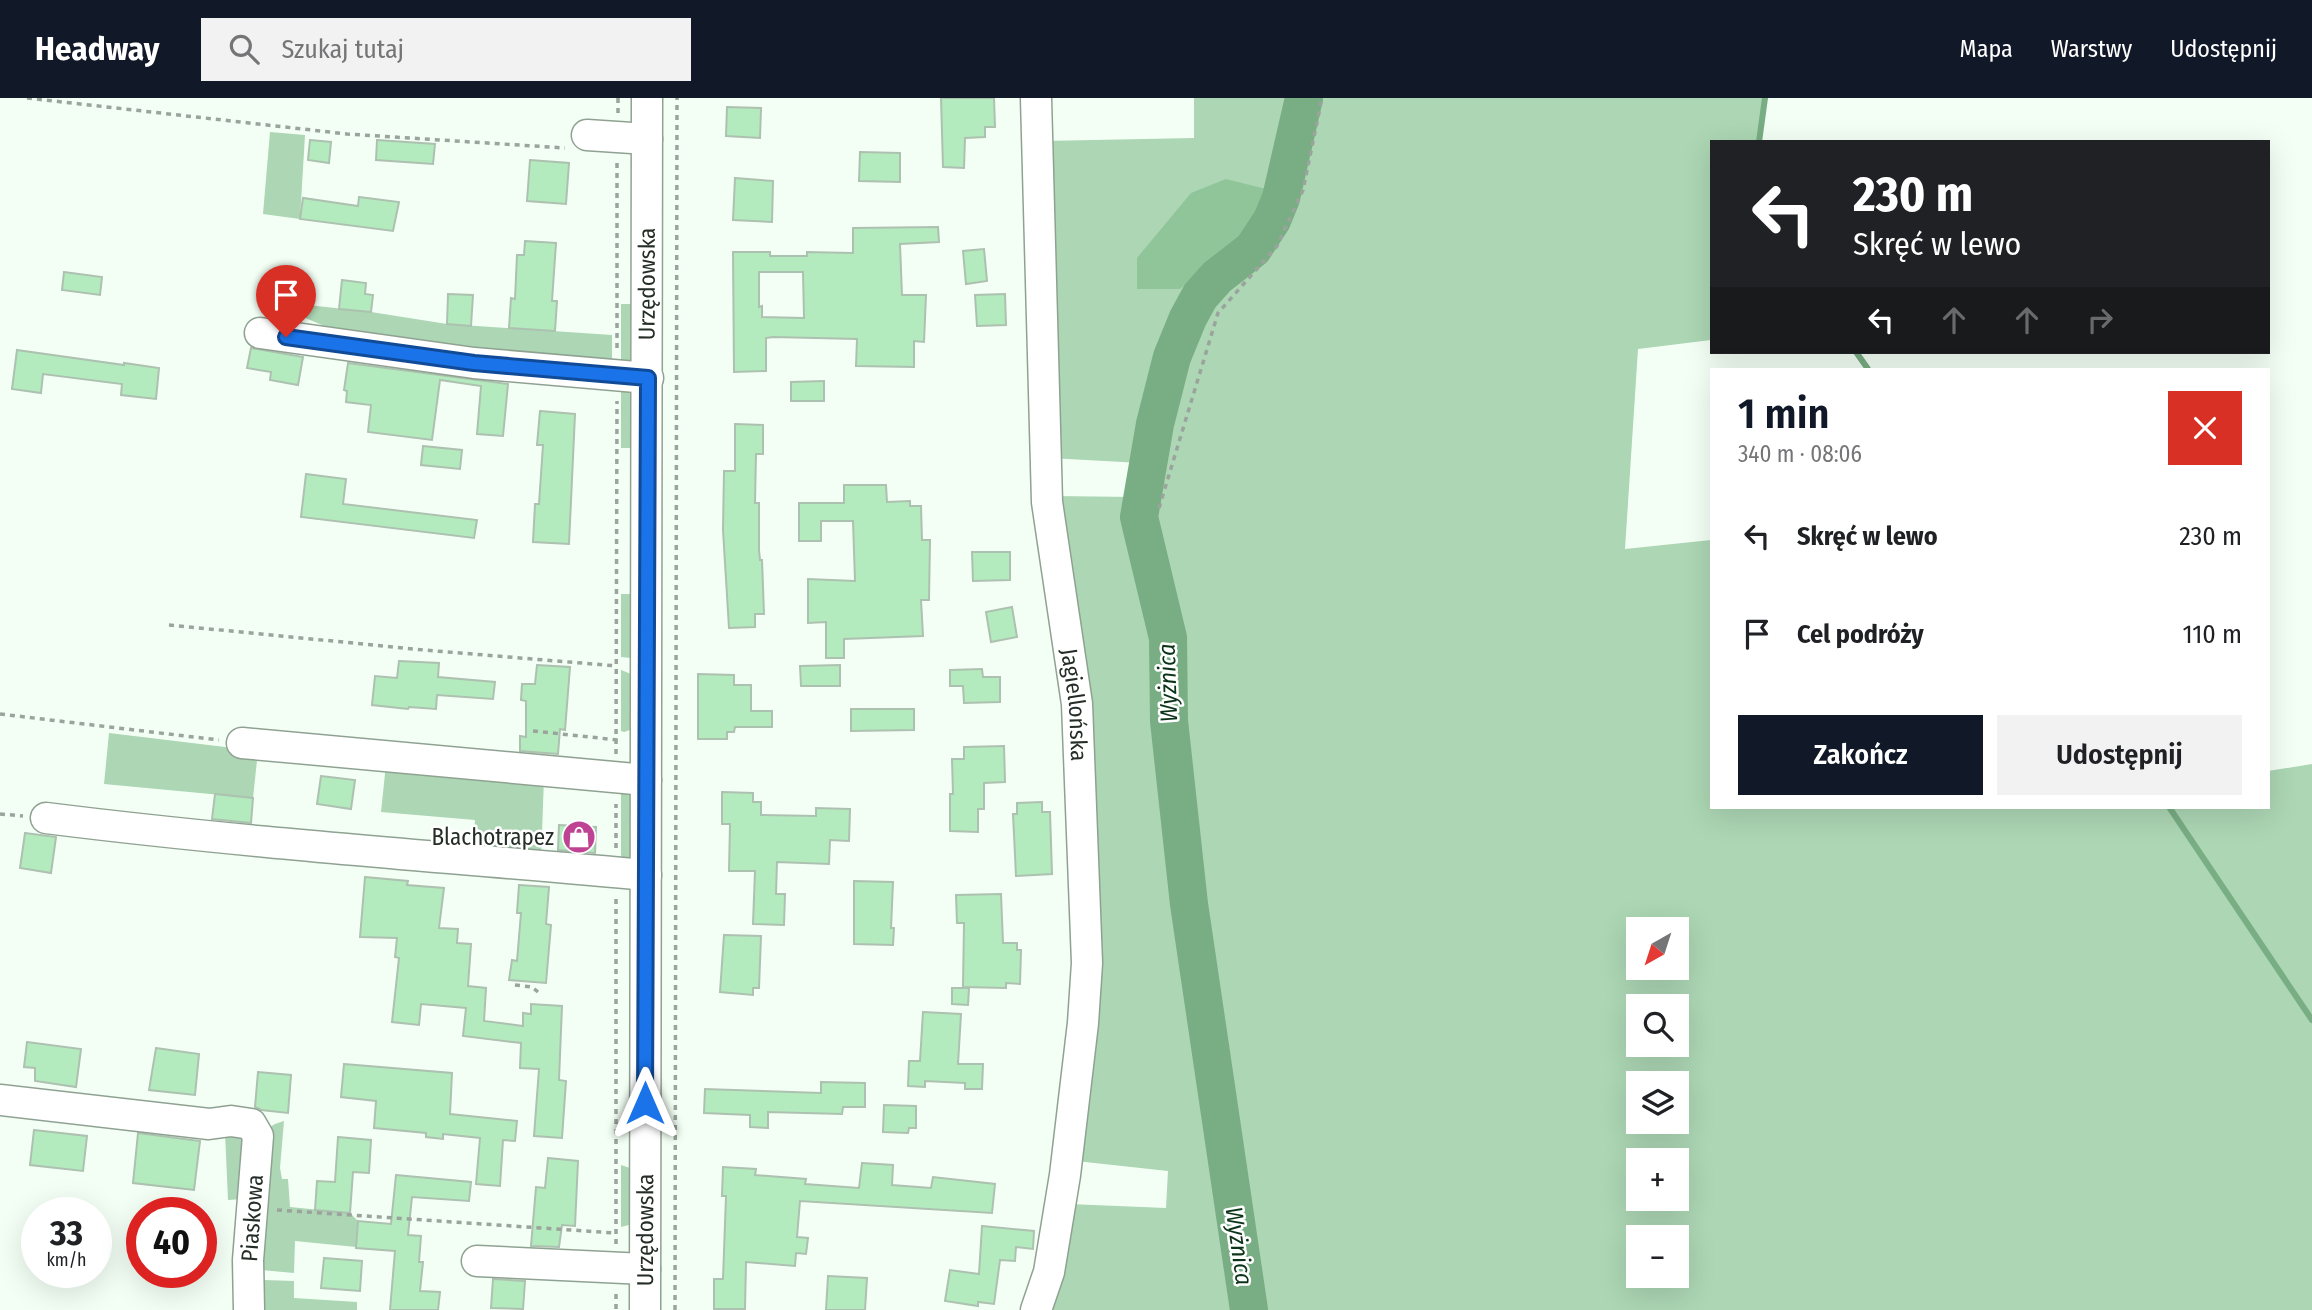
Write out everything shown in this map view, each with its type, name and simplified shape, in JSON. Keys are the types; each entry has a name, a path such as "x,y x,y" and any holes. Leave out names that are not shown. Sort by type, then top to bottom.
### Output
{"street":[{"name":"Urzędowska","path":"645,1310 630,1268 646,875 647,98"},
{"name":"Jagiellońska","path":"1036,98 1047,502 1077,704 1087,963 1083,1023 1065,1175 1049,1272 1036,1310"},
{"path":"582,142 618,138 647,139"},
{"path":"260,333 474,363 648,378"},
{"path":"242,743 646,780"},
{"path":"46,818 306,847 646,875"},
{"name":"Piaskowa","path":"0,1100 209,1124 243,1124 258,1136 248,1260 249,1310"},
{"path":"477,1261 630,1268"}],"path":[{"path":"27,98 347,134 582,142"},
{"path":"616,1310 630,1268 631,1234 616,872 618,98"},
{"path":"675,1310 677,98"},
{"path":"1159,508 1219,313 1277,246 1303,190 1322,98"},
{"path":"169,625 424,650 647,667"},
{"path":"0,714 242,743"},
{"path":"533,731 616,740 647,740"},
{"path":"515,985 532,987 538,992"},
{"path":"252,1207 354,1217 631,1234"}],"green space":[{"path":"1194,98 1765,98 1759,140 1710,140 1710,340 1638,349 1625,549 1710,540 1710,809 2270,809 2270,771 2312,764 2312,1310 1047,1310 1069,1204 1166,1208 1168,1171 1076,1161 1083,1100 1053,496 1136,497 1141,463 1049,458 1043,141 1194,138"},
{"path":"270,132 305,135 300,219 263,214"},
{"path":"1226,179 1266,189 1256,222 1180,289 1137,289 1137,258 1191,193"},
{"path":"263,300 447,324 612,335 612,370 362,342"},
{"path":"621,304 631,304 630,368 621,369"},
{"path":"621,382 631,383 630,448 621,448"},
{"path":"621,594 631,594 631,658 621,657"},
{"path":"621,670 631,674 631,727 624,732 621,731"},
{"path":"109,733 258,751 253,798 104,784"},
{"path":"386,764 544,778 541,859 472,853 475,820 381,812"},
{"path":"621,786 631,791 632,862 621,865"},
{"path":"284,1121 280,1168 282,1179 288,1179 290,1207 350,1213 358,1221 356,1247 295,1241 294,1273 261,1270 265,1130"},
{"path":"225,1132 244,1133 243,1199 228,1200"},
{"path":"621,1165 630,1168 629,1225 621,1227"},
{"path":"264,1280 294,1281 294,1298 357,1302 357,1310 258,1310 258,1285"}],"building":[{"path":"941,98 994,98 995,127 985,127 985,137 965,138 964,168 943,167"},
{"path":"727,107 761,108 760,138 726,136"},
{"path":"310,140 331,142 329,163 308,160"},
{"path":"377,140 435,144 433,164 376,160"},
{"path":"860,152 900,153 900,182 859,181"},
{"path":"530,160 569,163 566,204 527,201"},
{"path":"735,178 773,181 772,222 733,220"},
{"path":"359,197 399,202 393,231 300,219 303,198 358,206"},
{"path":"938,227 939,242 900,244 902,295 926,295 924,342 914,341 914,367 856,366 857,339 773,337 766,338 766,371 734,372 733,252 770,252 770,256 807,256 807,252 853,253 853,228","holes":["759,272 803,272 804,318 762,317 762,306 759,307"]},
{"path":"525,241 556,243 552,301 557,301 555,331 509,328 511,298 515,299 517,255 524,255"},
{"path":"984,249 987,281 966,284 963,251"},
{"path":"64,272 102,277 100,295 62,290"},
{"path":"342,280 366,283 365,294 373,295 371,312 339,309"},
{"path":"448,294 473,295 471,326 447,324"},
{"path":"1005,294 1006,325 977,326 975,295"},
{"path":"251,348 303,357 298,385 270,380 271,372 247,368"},
{"path":"17,350 159,368 156,399 121,395 122,384 43,374 41,393 12,389"},
{"path":"348,363 508,384 503,436 477,434 481,386 440,380 432,440 368,432 371,405 346,402 347,391 344,390"},
{"path":"824,381 824,401 791,401 791,382"},
{"path":"540,411 575,414 569,544 533,542 543,445 537,445"},
{"path":"735,424 763,425 763,454 756,454 755,503 759,503 759,550 762,560 764,614 755,614 755,627 729,628 723,530 724,471 735,471"},
{"path":"423,446 462,450 460,469 421,465"},
{"path":"306,474 346,479 343,504 477,520 474,538 301,517"},
{"path":"844,485 886,485 887,502 910,501 910,506 921,506 922,540 930,540 929,600 921,600 923,636 844,639 844,658 826,658 826,622 808,623 808,579 855,581 853,521 821,521 821,541 799,541 799,503 844,503"},
{"path":"972,552 1010,552 1010,580 973,581"},
{"path":"1012,607 1017,637 991,642 986,612"},
{"path":"399,661 439,663 438,677 495,682 493,699 437,695 436,709 372,705 375,676 397,678"},
{"path":"537,665 570,667 565,730 560,729 558,754 520,751 520,736 526,737 526,701 521,700 522,684 535,684"},
{"path":"840,665 840,686 801,686 800,666"},
{"path":"982,669 983,677 1000,677 1000,702 964,703 963,686 950,686 950,670"},
{"path":"698,674 734,675 734,685 751,685 751,711 772,711 772,727 735,727 734,732 727,732 727,739 698,739"},
{"path":"851,709 914,709 914,730 851,731"},
{"path":"1004,746 1005,782 984,783 984,809 978,809 978,832 950,831 952,759 964,759 964,747"},
{"path":"321,776 355,780 351,809 317,804"},
{"path":"722,792 753,793 753,802 761,802 761,815 816,816 816,808 850,809 849,841 830,840 829,864 777,862 776,894 785,894 784,925 753,924 755,871 729,871 730,824 722,824"},
{"path":"215,794 253,798 251,823 212,819"},
{"path":"1042,802 1042,812 1050,812 1052,874 1016,876 1013,814 1017,814 1017,803"},
{"name":"Blachotrapez","path":"559,825 596,827 595,853 558,850"},
{"path":"25,833 56,837 51,873 20,868"},
{"path":"365,877 408,881 407,885 444,888 439,928 458,929 457,943 471,944 468,986 486,988 484,1021 523,1026 523,1013 531,1014 531,1004 562,1006 559,1080 566,1081 562,1138 534,1136 539,1069 520,1068 521,1043 463,1036 466,1008 421,1004 419,1025 392,1022 399,958 395,957 397,938 360,937"},
{"path":"854,881 893,882 893,945 854,944"},
{"path":"519,885 549,887 546,924 551,925 546,983 509,980 512,960 517,961 521,913 517,913"},
{"path":"1001,894 1003,943 1017,943 1017,950 1021,950 1020,984 1006,983 1006,988 963,987 964,923 957,923 956,895"},
{"path":"724,935 761,936 759,988 753,988 753,995 720,992"},
{"path":"952,988 969,988 968,1005 952,1004"},
{"path":"923,1012 961,1014 958,1064 983,1064 982,1089 965,1089 965,1083 925,1081 925,1087 908,1086 909,1061 920,1061"},
{"path":"27,1042 81,1049 76,1087 35,1081 35,1068 24,1067"},
{"path":"156,1048 199,1054 195,1095 149,1090"},
{"path":"344,1064 452,1073 450,1114 517,1121 515,1141 503,1140 500,1186 476,1184 480,1138 443,1134 443,1139 426,1137 426,1133 374,1128 376,1101 341,1097"},
{"path":"258,1072 291,1075 288,1113 255,1107"},
{"path":"821,1082 865,1083 865,1107 843,1107 842,1114 768,1112 768,1128 750,1127 750,1115 704,1113 705,1089 821,1093"},
{"path":"884,1105 916,1106 916,1128 909,1128 908,1133 883,1132"},
{"path":"34,1130 87,1136 83,1171 30,1165"},
{"path":"138,1133 200,1141 194,1190 133,1183"},
{"path":"338,1137 371,1140 369,1173 353,1172 350,1213 315,1210 317,1181 335,1182"},
{"path":"548,1158 578,1161 575,1226 562,1225 559,1247 531,1246 536,1187 545,1188"},
{"path":"862,1163 893,1165 892,1185 931,1188 933,1177 995,1184 992,1213 800,1201 797,1237 808,1238 806,1254 796,1253 795,1266 746,1262 745,1309 714,1309 714,1279 723,1279 726,1196 722,1196 723,1167 756,1169 755,1175 806,1179 805,1184 859,1188"},
{"path":"396,1175 471,1182 469,1201 412,1197 408,1235 421,1236 419,1262 423,1262 420,1291 440,1292 438,1310 390,1310 395,1251 356,1248 358,1221 391,1224"},
{"path":"982,1226 1034,1231 1033,1249 1016,1247 1015,1261 1000,1260 994,1304 978,1302 978,1306 945,1301 950,1270 979,1274"},
{"path":"324,1258 362,1261 360,1291 321,1288"},
{"path":"828,1276 867,1278 865,1310 826,1310"},
{"path":"493,1279 525,1281 523,1309 491,1308"}],"waterway":[{"name":"Wyżnica","path":"1249,1310 1189,904 1169,721 1168,638 1139,517 1155,424 1172,357 1200,296 1217,277 1253,249 1272,220 1281,198 1304,98"},
{"path":"1759,140 1765,98"},
{"path":"1857,354 1867,368"},
{"path":"2170,809 2312,1020"}],"place":[{"name":"Blachotrapez","path":"579,837"}],"route":[{"path":"286,337 474,363 648,378 645,1103"}]}
